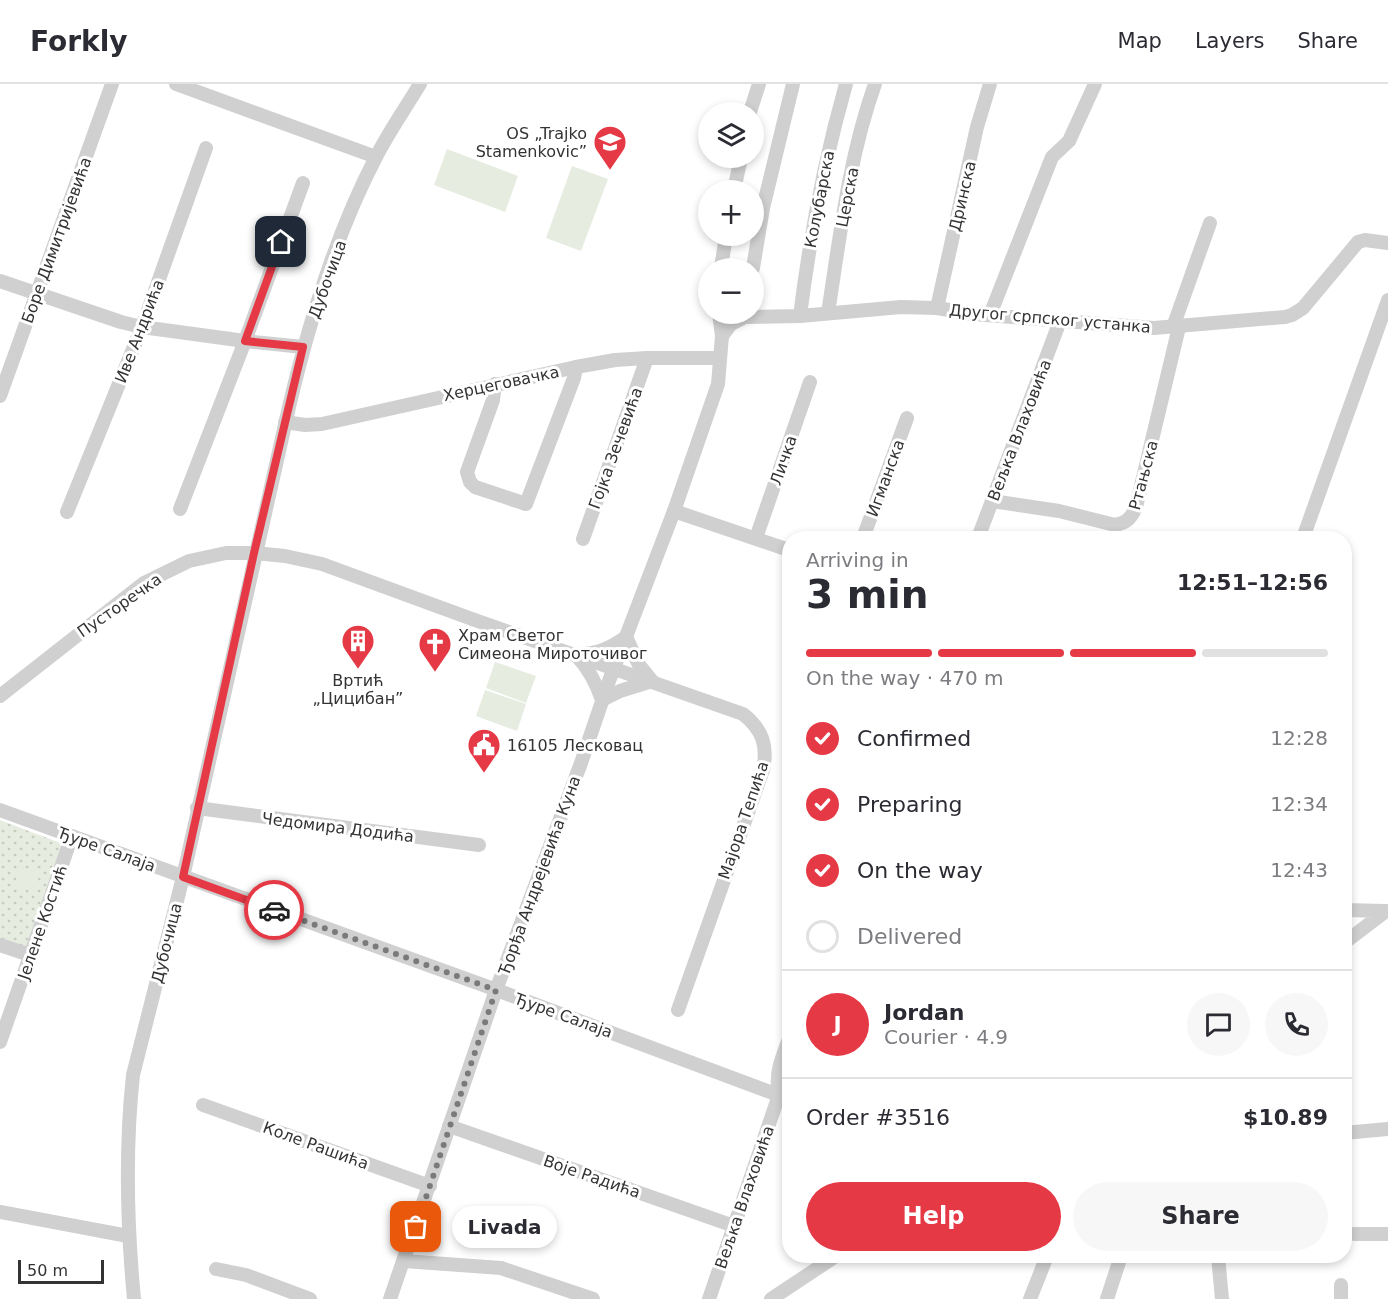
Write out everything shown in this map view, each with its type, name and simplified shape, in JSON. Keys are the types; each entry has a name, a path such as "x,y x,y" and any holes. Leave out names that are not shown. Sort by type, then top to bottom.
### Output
{"street":[{"name":"Боре Димитријевића","path":"0,396 112,84"},
{"path":"176,84 376,157"},
{"name":"Дубочица","path":"134,1299 128,1236 129,1108 133,1075 183,877 254,553 303,347 356,199 376,157 420,84"},
{"path":"753,102 759,84"},
{"path":"755,258 765,196 793,84"},
{"name":"Колубарска","path":"800,316 811,235 829,143 846,84"},
{"name":"Церска","path":"828,313 845,201 875,84"},
{"name":"Дринска","path":"936,308 977,127 990,84"},
{"path":"990,315 1052,158 1069,141 1095,84"},
{"name":"Иве Андрића","path":"67,512 142,327 206,148"},
{"path":"180,509 303,183"},
{"name":"Ртањска","path":"992,501 1059,511 1115,525 1122,524 1132,516 1136,507 1176,327 1210,223"},
{"name":"Другог српског устанка","path":"764,315 800,316 901,307 936,308 1128,327 1176,327 1292,315 1303,308 1358,242 1365,240 1388,243"},
{"path":"0,281 142,327 303,347"},
{"path":"1306,531 1388,300"},
{"name":"Вељка Влаховића","path":"981,531 1060,321"},
{"name":"Ђорђа Андрејевића Куна","path":"390,1299 496,990 674,511 718,384 722,336 720,324"},
{"name":"Другог српског устанка","path":"722,336 731,324"},
{"name":"Гојка Зечевића","path":"583,539 647,358"},
{"name":"Херцеговачка","path":"285,422 322,424 495,384 615,360 720,358"},
{"path":"495,384 493,400 470,465 468,478 475,487 526,504 574,378 576,367"},
{"name":"Личка","path":"756,538 810,382"},
{"name":"Игманска","path":"866,531 907,418"},
{"path":"674,511 782,547"},
{"name":"Пусторечка","path":"0,696 144,583 189,561 226,553 254,553"},
{"name":"Мајора Тепића","path":"254,553 285,556 322,564 743,714 757,728 766,749 763,770 678,1010"},
{"path":"626,637 639,665 652,681 620,691 602,700 597,684 588,668 576,655 596,653 610,648 626,637"},
{"name":"Чедомира Додића","path":"197,808 479,845"},
{"name":"Ђуре Салаја","path":"0,810 782,1096"},
{"name":"Јелене Костић","path":"0,1042 72,836"},
{"path":"1352,910 1387,911"},
{"path":"1352,937 1387,911"},
{"path":"0,945 30,955"},
{"name":"Вељка Влаховића","path":"782,1059 777,1081 782,1092"},
{"name":"Вељка Влаховића","path":"709,1299 734,1226 782,1102"},
{"name":"Коле Рашића","path":"203,1105 430,1186"},
{"name":"Воје Радића","path":"450,1126 734,1226"},
{"path":"1352,1132 1388,1129"},
{"path":"0,1212 128,1236"},
{"path":"1354,1234 1388,1234"},
{"path":"404,1261 493,1266 593,1299"},
{"path":"771,1299 825,1263"},
{"path":"1030,1299 1044,1263"},
{"path":"1107,1299 1119,1263"},
{"path":"1219,1263 1222,1299"},
{"path":"216,1269 236,1272 285,1295 310,1299"},
{"path":"1341,1285 1341,1299"}],"shaded area":[{"path":"447,149 518,176 505,212 434,185"},
{"path":"572,166 608,179 581,251 546,238"},
{"path":"495,662 536,676 526,703 486,688"},
{"path":"485,690 526,704 517,731 476,716"},
{"path":"0,820 63,844 27,948 0,939"},
{"path":"20,866 40,874 34,892 14,886"}],"way so far":[{"path":"274,910 496,990 416,1227"}],"place":[{"name":"OS „Trajko Stamenkovic”","path":"610,171"},
{"name":"Вртић „Цицибан”","path":"358,670"},
{"name":"Храм Светог Симеона Мироточивог","path":"435,673"},
{"name":"16105 Лесковац","path":"484,774"},
{"name":"Livada","path":"416,1227"}],"route":[{"path":"274,910 183,877 254,553 303,347 245,341 281,242"}]}
